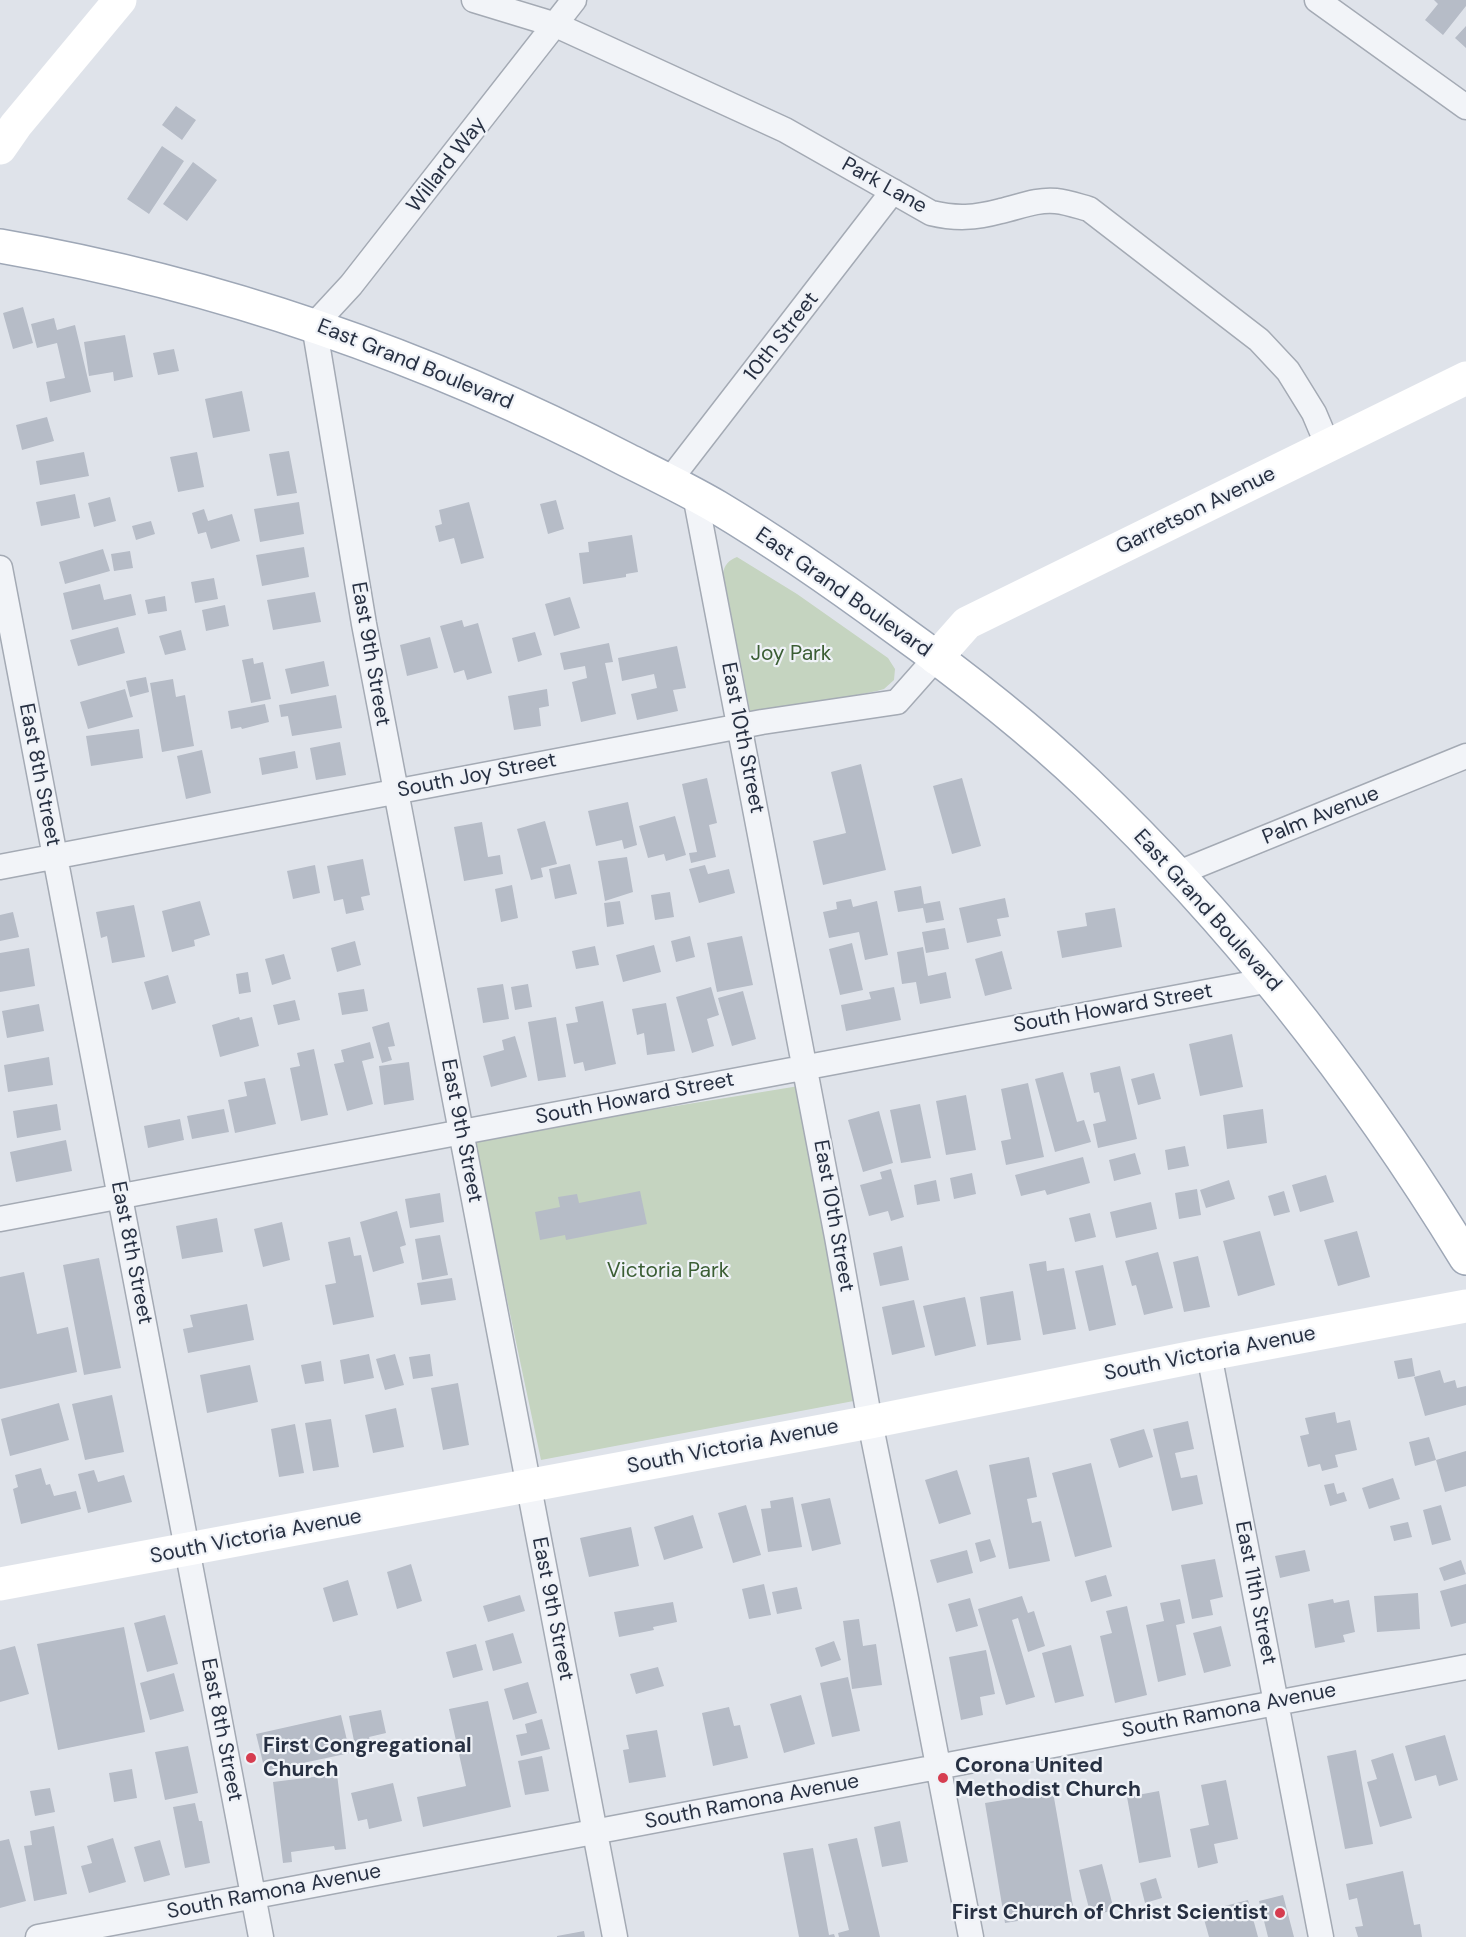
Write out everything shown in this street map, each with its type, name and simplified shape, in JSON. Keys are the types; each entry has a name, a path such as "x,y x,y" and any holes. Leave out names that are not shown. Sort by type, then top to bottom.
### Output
{"street":[{"path":"0,148 16,125 120,0"},
{"name":"Park Lane","path":"474,0 556,25 785,130 931,213 953,218 974,217 1028,202 1056,201 1089,209 1259,340 1288,371 1314,413 1328,446"},
{"name":"Willard Way","path":"314,325 351,285 574,0"},
{"path":"1317,0 1466,107"},
{"name":"10th Street","path":"682,488 893,191"},
{"name":"East Grand Boulevard","path":"0,246 135,272 314,325 418,364 561,426 682,488 733,517 830,581 936,658 1063,761 1122,817 1176,874 1270,980 1335,1063 1389,1137 1466,1258"},
{"name":"East 9th Street","path":"314,325 364,624 615,1937"},
{"name":"Garretson Avenue","path":"936,658 967,623 1466,378"},
{"name":"East 10th Street","path":"682,488 740,726 870,1422 971,1937"},
{"name":"East 8th Street","path":"0,568 261,1937"},
{"name":"South Joy Street","path":"0,867 740,726 897,702 936,658"},
{"name":"Palm Avenue","path":"1176,874 1466,756"},
{"name":"South Howard Street","path":"0,1219 1270,980"},
{"name":"South Victoria Avenue","path":"0,1584 870,1422 1209,1354 1466,1306"},
{"name":"East 11th Street","path":"1209,1354 1321,1937"},
{"name":"South Ramona Avenue","path":"38,1937 1466,1667"}],"green space":[{"name":"Joy Park","path":"737,557 797,594 888,658 895,669 894,680 884,689 877,691 758,714 750,711 723,574 727,563"},
{"name":"Victoria Park","path":"799,1086 859,1400 541,1460 473,1139"}],"building":[{"path":"1434,0 1466,0 1466,6 1443,35 1425,20 1438,4"},
{"path":"1466,26 1466,48 1455,38"},
{"path":"176,106 196,120 182,140 162,125"},
{"path":"162,146 184,161 149,214 127,199"},
{"path":"193,162 217,180 187,221 163,204"},
{"path":"23,307 33,343 13,349 3,313"},
{"path":"54,318 57,330 75,325 91,392 50,402 46,382 65,378 57,343 37,348 31,324"},
{"path":"125,335 133,377 114,381 113,372 89,376 84,342"},
{"path":"174,349 179,371 158,375 153,353"},
{"path":"242,391 250,431 213,438 205,399"},
{"path":"47,417 54,441 22,450 16,425"},
{"path":"289,451 297,493 277,496 269,454"},
{"path":"84,452 89,476 40,485 36,461"},
{"path":"197,452 204,487 178,492 170,457"},
{"path":"75,494 80,518 41,526 36,502"},
{"path":"110,497 116,521 94,527 88,503"},
{"path":"556,500 564,529 548,534 540,504"},
{"path":"299,502 304,534 260,542 254,509"},
{"path":"469,502 484,558 461,564 454,538 439,542 435,526 442,524 439,510"},
{"path":"204,509 208,521 232,514 240,541 211,549 206,532 198,534 192,513"},
{"path":"151,521 155,534 136,540 132,526"},
{"path":"632,535 638,572 626,574 626,577 583,584 579,553 589,552 588,542"},
{"path":"304,547 309,577 262,586 256,555"},
{"path":"103,549 110,571 65,584 59,562"},
{"path":"130,551 133,568 114,571 111,554"},
{"path":"214,578 218,599 195,603 191,582"},
{"path":"100,584 104,600 131,594 136,615 72,630 63,593"},
{"path":"315,592 321,622 273,630 267,600"},
{"path":"165,596 167,611 148,614 145,600"},
{"path":"570,597 580,628 554,636 545,604"},
{"path":"225,605 229,626 206,631 202,610"},
{"path":"462,620 464,627 478,623 492,673 467,680 464,670 454,673 440,626"},
{"path":"118,627 125,653 78,666 70,640"},
{"path":"181,630 186,650 165,655 159,636"},
{"path":"535,632 542,655 518,662 512,638"},
{"path":"430,637 438,668 407,676 400,645"},
{"path":"609,643 613,662 605,663 616,714 581,722 572,682 587,678 585,666 564,670 560,653"},
{"path":"677,646 686,688 673,690 678,711 637,720 631,694 657,688 654,674 622,681 618,658"},
{"path":"253,658 254,664 263,662 271,699 251,703 242,660"},
{"path":"324,661 329,686 291,694 285,669"},
{"path":"146,677 149,692 130,697 126,681"},
{"path":"173,679 176,697 185,695 194,746 162,752 150,683"},
{"path":"125,689 133,717 88,729 80,702"},
{"path":"547,689 549,706 539,708 541,726 514,730 508,696"},
{"path":"336,695 342,728 292,736 288,716 281,717 279,705"},
{"path":"265,704 269,722 242,729 241,727 231,729 228,711"},
{"path":"139,729 143,758 91,766 86,736"},
{"path":"340,742 346,775 316,780 310,748"},
{"path":"202,750 211,793 186,799 177,756"},
{"path":"295,751 298,768 262,775 259,758"},
{"path":"861,764 886,870 823,885 813,841 846,833 831,772"},
{"path":"707,778 717,823 709,825 716,857 691,863 689,853 697,852 682,784"},
{"path":"962,778 981,846 952,854 933,786"},
{"path":"628,802 637,845 624,849 622,840 596,846 588,811"},
{"path":"675,816 686,855 666,861 664,854 648,858 639,826"},
{"path":"545,821 557,864 541,868 543,877 531,880 517,829"},
{"path":"482,822 488,857 500,855 503,874 464,881 454,827"},
{"path":"627,857 633,892 605,901 598,861"},
{"path":"363,859 370,895 361,897 364,910 346,914 343,899 334,901 327,866"},
{"path":"570,864 577,894 555,899 549,869"},
{"path":"315,865 320,893 293,899 287,871"},
{"path":"705,865 708,874 729,869 735,893 699,903 689,869"},
{"path":"512,885 518,918 501,922 495,889"},
{"path":"921,886 924,904 940,901 944,920 926,923 923,908 898,912 894,891"},
{"path":"670,892 674,917 655,920 651,895"},
{"path":"1005,898 1009,917 997,919 1001,936 967,943 959,908"},
{"path":"851,899 853,907 877,901 888,955 865,960 859,932 829,938 823,912 837,909 836,902"},
{"path":"200,901 210,935 194,940 195,946 172,952 162,911"},
{"path":"620,901 624,924 607,927 604,903"},
{"path":"134,905 145,957 112,963 107,936 101,938 96,912"},
{"path":"1115,908 1122,947 1062,958 1057,931 1087,926 1085,913"},
{"path":"13,912 19,937 0,941 0,915"},
{"path":"945,928 949,949 926,953 922,932"},
{"path":"690,936 695,957 676,962 671,941"},
{"path":"742,936 753,985 717,992 707,943"},
{"path":"355,941 361,965 337,972 331,948"},
{"path":"852,943 863,990 840,995 829,949"},
{"path":"654,945 661,972 623,982 616,955"},
{"path":"595,946 599,965 576,969 572,951"},
{"path":"923,947 928,976 946,972 951,998 920,1004 916,982 902,984 897,952"},
{"path":"29,948 35,986 0,992 0,953"},
{"path":"1002,951 1012,989 985,996 975,959"},
{"path":"284,954 291,979 272,985 265,959"},
{"path":"248,972 251,992 239,994 236,974"},
{"path":"168,975 176,1003 152,1010 144,982"},
{"path":"503,984 509,1019 483,1023 477,988"},
{"path":"528,984 532,1007 515,1010 511,987"},
{"path":"711,987 719,1015 707,1019 714,1046 692,1053 676,997"},
{"path":"894,987 901,1020 846,1031 841,1005 871,999 869,992"},
{"path":"364,989 368,1011 342,1015 338,993"},
{"path":"743,991 756,1039 732,1046 718,998"},
{"path":"295,1000 300,1020 278,1025 273,1005"},
{"path":"603,1001 616,1064 585,1071 583,1062 574,1064 566,1024 578,1022 575,1007"},
{"path":"666,1003 675,1051 647,1055 644,1033 637,1035 632,1009"},
{"path":"39,1004 44,1031 7,1038 2,1011"},
{"path":"239,1017 240,1020 252,1017 259,1046 220,1057 212,1025"},
{"path":"556,1017 566,1077 538,1081 528,1022"},
{"path":"389,1022 395,1046 388,1047 392,1060 382,1063 372,1027"},
{"path":"1232,1034 1243,1087 1200,1096 1189,1044"},
{"path":"515,1036 527,1077 491,1087 483,1056 504,1050 502,1040"},
{"path":"370,1042 374,1058 362,1061 373,1104 347,1111 334,1064 344,1062 341,1050"},
{"path":"314,1049 328,1115 301,1121 290,1068 300,1066 297,1053"},
{"path":"49,1057 53,1085 8,1092 4,1065"},
{"path":"409,1062 414,1100 384,1105 379,1066"},
{"path":"1120,1066 1137,1139 1098,1148 1093,1124 1106,1121 1099,1092 1094,1093 1090,1073"},
{"path":"1063,1072 1077,1122 1084,1120 1091,1142 1055,1152 1035,1079"},
{"path":"1154,1073 1161,1099 1138,1105 1131,1079"},
{"path":"265,1078 276,1124 235,1133 228,1100 247,1096 244,1082"},
{"path":"1028,1083 1044,1157 1006,1165 1001,1141 1011,1139 1001,1089"},
{"path":"966,1095 976,1150 946,1155 936,1101"},
{"path":"57,1104 61,1130 17,1138 13,1111"},
{"path":"920,1104 931,1158 901,1163 890,1110"},
{"path":"224,1109 229,1132 192,1139 187,1116"},
{"path":"1263,1109 1267,1143 1227,1149 1223,1115"},
{"path":"879,1111 893,1163 863,1172 848,1120"},
{"path":"180,1119 184,1140 148,1148 144,1126"},
{"path":"66,1140 72,1171 16,1182 10,1152"},
{"path":"1185,1146 1189,1166 1168,1170 1165,1150"},
{"path":"1135,1153 1141,1174 1114,1181 1109,1160"},
{"path":"1083,1157 1090,1183 1047,1195 1045,1190 1021,1196 1015,1175"},
{"path":"891,1169 904,1217 891,1221 888,1211 869,1216 860,1185 882,1179 880,1172"},
{"path":"972,1173 976,1194 954,1199 950,1178"},
{"path":"1326,1175 1334,1202 1300,1212 1292,1185"},
{"path":"936,1180 940,1201 917,1205 914,1185"},
{"path":"1229,1180 1235,1199 1206,1208 1200,1190"},
{"path":"1197,1189 1201,1215 1179,1219 1175,1193"},
{"path":"640,1191 647,1224 566,1240 565,1235 540,1240 535,1212 560,1207 558,1197 577,1194 579,1203"},
{"path":"1284,1191 1290,1212 1274,1216 1268,1196"},
{"path":"440,1193 444,1222 410,1228 405,1199"},
{"path":"1151,1202 1157,1229 1116,1238 1110,1212"},
{"path":"397,1211 406,1245 400,1247 404,1263 373,1272 360,1222"},
{"path":"1090,1213 1096,1237 1075,1242 1069,1218"},
{"path":"217,1218 223,1252 182,1259 176,1226"},
{"path":"282,1222 290,1260 263,1267 254,1229"},
{"path":"1260,1231 1275,1285 1238,1296 1223,1241"},
{"path":"1357,1231 1370,1277 1338,1286 1324,1240"},
{"path":"440,1235 448,1275 422,1280 415,1239"},
{"path":"350,1237 354,1256 361,1255 374,1317 333,1325 325,1285 336,1283 328,1242"},
{"path":"902,1246 909,1280 880,1286 873,1253"},
{"path":"1158,1252 1173,1308 1144,1315 1136,1285 1132,1286 1125,1261"},
{"path":"1198,1256 1210,1307 1184,1312 1173,1262"},
{"path":"99,1258 121,1368 84,1375 63,1265"},
{"path":"1046,1261 1047,1271 1064,1268 1076,1329 1043,1335 1029,1264"},
{"path":"1103,1265 1116,1325 1089,1331 1075,1271"},
{"path":"24,1272 37,1334 68,1327 77,1372 0,1389 0,1277"},
{"path":"452,1278 456,1300 421,1305 417,1283"},
{"path":"1013,1291 1021,1340 987,1345 980,1297"},
{"path":"965,1297 976,1346 935,1356 923,1306"},
{"path":"914,1300 925,1347 892,1355 882,1307"},
{"path":"247,1304 254,1340 188,1353 183,1329 193,1327 190,1315"},
{"path":"369,1354 374,1378 344,1384 340,1360"},
{"path":"395,1354 404,1385 385,1390 376,1359"},
{"path":"430,1354 433,1376 413,1379 409,1357"},
{"path":"1412,1358 1415,1376 1398,1379 1394,1361"},
{"path":"321,1361 324,1381 305,1384 301,1365"},
{"path":"250,1365 258,1402 207,1413 200,1375"},
{"path":"1440,1370 1444,1383 1455,1380 1457,1388 1466,1386 1466,1405 1425,1416 1414,1377"},
{"path":"458,1383 469,1445 443,1450 431,1388"},
{"path":"112,1395 124,1452 85,1460 72,1404"},
{"path":"59,1403 69,1440 10,1456 1,1419"},
{"path":"396,1408 404,1447 373,1453 365,1415"},
{"path":"1335,1412 1337,1423 1350,1420 1357,1450 1335,1455 1338,1467 1322,1471 1320,1464 1308,1467 1300,1436 1309,1434 1305,1418"},
{"path":"331,1419 339,1467 313,1471 305,1423"},
{"path":"1188,1421 1194,1449 1175,1453 1181,1478 1197,1475 1203,1504 1172,1511 1153,1429"},
{"path":"295,1424 304,1473 279,1477 271,1429"},
{"path":"1144,1429 1153,1457 1119,1468 1110,1439"},
{"path":"1429,1437 1436,1460 1415,1466 1409,1442"},
{"path":"1466,1451 1466,1486 1445,1492 1436,1460"},
{"path":"1029,1457 1037,1497 1027,1499 1032,1523 1041,1521 1050,1561 1009,1569 989,1465"},
{"path":"1091,1463 1112,1547 1075,1557 1052,1473"},
{"path":"41,1468 46,1485 50,1484 54,1496 76,1491 81,1509 21,1524 13,1489 18,1487 15,1475"},
{"path":"94,1470 98,1482 124,1475 132,1502 88,1513 78,1474"},
{"path":"957,1470 971,1514 939,1524 925,1480"},
{"path":"1393,1478 1400,1499 1369,1509 1362,1488"},
{"path":"1334,1483 1337,1494 1344,1492 1347,1501 1330,1506 1324,1485"},
{"path":"793,1497 802,1547 768,1552 761,1509 771,1508 770,1501"},
{"path":"830,1498 841,1544 812,1551 801,1504"},
{"path":"746,1505 761,1555 733,1563 718,1513"},
{"path":"1441,1505 1451,1540 1432,1545 1423,1510"},
{"path":"693,1515 703,1548 664,1560 654,1527"},
{"path":"1408,1522 1412,1537 1394,1541 1390,1526"},
{"path":"631,1527 639,1566 589,1577 580,1538"},
{"path":"990,1539 996,1557 980,1562 975,1543"},
{"path":"967,1550 973,1573 937,1583 930,1560"},
{"path":"1305,1550 1310,1571 1280,1578 1275,1556"},
{"path":"1215,1559 1223,1597 1210,1600 1213,1615 1192,1619 1181,1565"},
{"path":"1461,1560 1466,1574 1444,1581 1439,1568"},
{"path":"411,1564 422,1601 397,1609 387,1572"},
{"path":"1106,1575 1112,1596 1091,1602 1085,1581"},
{"path":"348,1580 358,1615 333,1622 323,1588"},
{"path":"764,1584 771,1615 749,1619 742,1589"},
{"path":"1466,1584 1466,1623 1451,1627 1440,1591"},
{"path":"797,1587 802,1609 777,1614 772,1592"},
{"path":"1418,1593 1420,1629 1377,1632 1374,1596"},
{"path":"520,1595 525,1611 488,1622 483,1606"},
{"path":"1022,1596 1028,1613 1034,1611 1045,1646 1028,1652 1018,1618 1012,1620 1035,1697 1006,1705 978,1609"},
{"path":"970,1598 978,1626 956,1632 948,1604"},
{"path":"1180,1599 1185,1623 1176,1625 1186,1675 1158,1682 1146,1625 1164,1621 1160,1603"},
{"path":"1333,1599 1334,1603 1349,1600 1355,1632 1343,1635 1345,1642 1315,1648 1308,1604"},
{"path":"673,1602 677,1622 653,1627 654,1630 619,1637 614,1612"},
{"path":"1127,1606 1147,1695 1115,1703 1100,1636 1112,1633 1106,1611"},
{"path":"165,1615 178,1664 147,1672 134,1623"},
{"path":"859,1619 863,1646 876,1644 882,1685 852,1689 843,1621"},
{"path":"1221,1626 1231,1666 1204,1673 1193,1633"},
{"path":"124,1627 145,1732 58,1750 37,1644"},
{"path":"513,1633 522,1663 493,1671 485,1641"},
{"path":"834,1641 841,1660 821,1667 815,1648"},
{"path":"476,1644 483,1670 453,1678 446,1652"},
{"path":"1071,1645 1084,1696 1055,1703 1042,1653"},
{"path":"15,1646 29,1694 0,1702 0,1650"},
{"path":"986,1650 995,1694 980,1697 983,1715 961,1720 949,1657"},
{"path":"658,1667 664,1686 636,1694 630,1674"},
{"path":"174,1673 184,1711 150,1720 140,1683"},
{"path":"848,1677 860,1731 832,1737 820,1683"},
{"path":"528,1682 537,1713 513,1720 504,1689"},
{"path":"801,1695 815,1744 784,1753 770,1704"},
{"path":"488,1701 511,1807 423,1827 417,1797 466,1786 449,1709"},
{"path":"729,1707 734,1726 740,1725 748,1758 713,1766 702,1713"},
{"path":"381,1710 386,1733 369,1737 372,1747 356,1751 349,1716"},
{"path":"341,1715 350,1753 265,1771 256,1734"},
{"path":"542,1719 550,1749 521,1756 516,1735 527,1733 525,1724"},
{"path":"657,1730 666,1777 629,1783 623,1750 629,1749 626,1735"},
{"path":"1445,1735 1458,1780 1439,1786 1436,1775 1415,1781 1405,1746"},
{"path":"188,1746 198,1793 165,1800 155,1752"},
{"path":"1356,1750 1373,1844 1345,1849 1327,1756"},
{"path":"1393,1753 1412,1818 1380,1827 1367,1782 1377,1779 1371,1760"},
{"path":"542,1756 549,1791 525,1795 518,1761"},
{"path":"132,1769 137,1798 114,1802 109,1773"},
{"path":"337,1774 346,1849 335,1850 334,1846 291,1852 292,1862 283,1863 273,1782"},
{"path":"1226,1780 1238,1839 1214,1844 1218,1863 1198,1868 1190,1829 1209,1825 1201,1785"},
{"path":"393,1783 402,1821 369,1829 367,1819 358,1821 351,1793"},
{"path":"50,1788 55,1812 35,1816 30,1791"},
{"path":"1159,1791 1171,1857 1139,1863 1127,1797"},
{"path":"1053,1792 1074,1912 1005,1923 985,1803"},
{"path":"195,1803 199,1821 202,1821 210,1863 185,1868 173,1807"},
{"path":"900,1821 908,1862 882,1867 874,1827"},
{"path":"54,1826 67,1894 34,1901 24,1846 32,1845 30,1831"},
{"path":"113,1838 126,1882 89,1893 81,1866 92,1863 87,1846"},
{"path":"857,1838 880,1937 839,1937 838,1933 849,1930 828,1844"},
{"path":"9,1839 26,1901 0,1908 0,1841"},
{"path":"160,1840 170,1875 144,1882 134,1847"},
{"path":"813,1848 829,1935 834,1934 835,1937 799,1937 783,1853"},
{"path":"1102,1864 1114,1910 1091,1916 1079,1870"},
{"path":"1403,1871 1414,1925 1420,1924 1422,1937 1358,1937 1355,1927 1363,1926 1357,1898 1349,1900 1346,1884"},
{"path":"1156,1878 1162,1898 1145,1903 1140,1883"},
{"path":"1283,1895 1294,1937 1268,1937 1259,1901"},
{"path":"1248,1900 1258,1937 1209,1937 1202,1912"},
{"path":"584,1931 585,1937 557,1937 557,1936"}],"place":[{"name":"First Congregational Church","path":"251,1758"},
{"name":"Corona United Methodist Church","path":"943,1778"},
{"name":"First Church of Christ Scientist","path":"1280,1913"}]}
